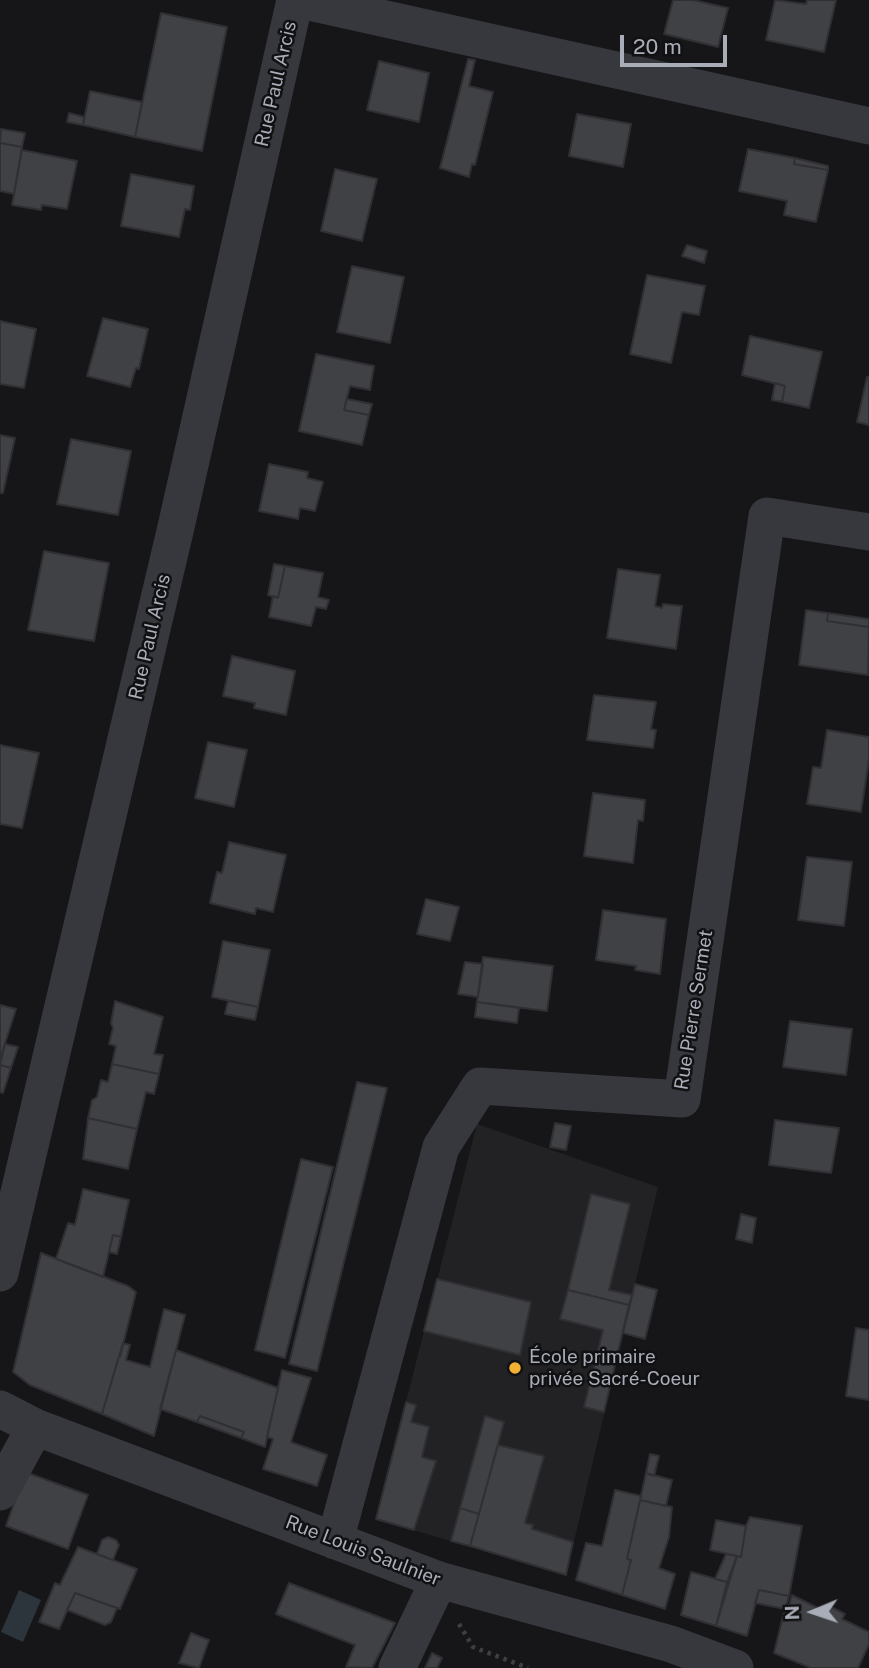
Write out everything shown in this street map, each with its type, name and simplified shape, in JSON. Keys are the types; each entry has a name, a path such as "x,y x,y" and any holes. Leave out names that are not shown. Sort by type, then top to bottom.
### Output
{"street":[{"name":"Rue Paul Arcis","path":"0,1273 297,0 869,126"},
{"name":"Rue Pierre Sermet","path":"335,1541 441,1147 480,1086 682,1099 767,516 869,532"},
{"name":"Rue Louis Saulnier","path":"0,1409 35,1427 439,1580 671,1644 735,1668"},
{"path":"0,1492 35,1427"},
{"path":"397,1668 439,1580"}],"path":[{"path":"454,1616 473,1647 528,1668"}],"shaded area":[{"name":"École primaire privée Sacré-Coeur","path":"477,1124 658,1187 566,1575 376,1519"},
{"path":"19,1590 41,1600 23,1642 1,1632"}],"building":[{"path":"673,0 693,0 728,8 718,47 664,34"},
{"path":"775,0 806,4 807,0 836,0 824,52 766,40"},
{"path":"161,13 227,27 202,151 135,137"},
{"path":"468,59 475,60 469,86 493,92 475,165 472,164 469,177 440,168"},
{"path":"379,61 429,73 419,122 367,110"},
{"path":"90,91 142,102 135,137 83,125"},
{"path":"69,113 84,117 83,125 67,122"},
{"path":"577,114 631,124 623,167 569,156"},
{"path":"1,129 25,133 22,147 0,143"},
{"path":"0,143 22,147 14,194 0,191"},
{"path":"748,149 795,158 794,164 828,170 816,222 784,215 787,201 739,191"},
{"path":"22,150 77,161 67,209 42,205 41,210 12,205"},
{"path":"795,158 828,166 828,170 794,164"},
{"path":"335,169 377,179 362,241 321,231"},
{"path":"131,174 194,186 190,210 185,209 179,237 121,226"},
{"path":"687,245 707,251 704,263 682,256"},
{"path":"352,266 404,277 390,343 337,332"},
{"path":"647,275 705,286 699,315 682,312 671,363 630,354"},
{"path":"103,318 148,329 139,369 136,368 130,387 87,376"},
{"path":"0,321 36,329 24,388 0,384"},
{"path":"750,336 822,352 809,408 782,402 785,386 742,375"},
{"path":"316,354 374,366 370,390 350,386 344,410 369,415 362,445 299,431"},
{"path":"869,377 869,425 857,422"},
{"path":"775,383 785,386 782,402 772,400"},
{"path":"347,399 372,404 369,415 344,410"},
{"path":"0,435 15,438 3,493 0,493"},
{"path":"71,439 131,451 118,515 57,504"},
{"path":"269,464 308,472 307,478 323,482 315,511 300,508 298,519 259,511"},
{"path":"44,551 109,563 94,641 28,630"},
{"path":"274,564 285,566 278,598 268,595"},
{"path":"285,566 323,573 318,597 329,600 326,609 316,607 311,626 269,617 273,596 278,598"},
{"path":"618,569 660,575 655,606 682,606 676,649 607,638"},
{"path":"806,610 828,613 827,621 869,627 868,675 799,665"},
{"path":"828,613 869,619 869,627 827,621"},
{"path":"232,656 295,671 286,715 254,708 255,703 223,696"},
{"path":"594,695 656,702 651,729 656,730 653,748 587,740"},
{"path":"827,730 869,737 869,759 861,812 807,804 813,767 821,768"},
{"path":"208,742 247,750 234,807 195,798"},
{"path":"0,745 39,753 22,828 0,824"},
{"path":"593,793 645,800 643,821 638,820 633,863 584,856"},
{"path":"229,842 286,855 273,912 256,908 255,914 210,903 217,872 222,873"},
{"path":"807,857 852,862 844,926 798,920"},
{"path":"426,899 459,907 450,941 417,934"},
{"path":"603,910 666,919 660,974 635,970 636,966 596,960"},
{"path":"223,941 270,950 258,1007 212,997"},
{"path":"483,957 553,966 547,1011 477,1002"},
{"path":"465,962 483,964 478,997 458,994"},
{"path":"115,1001 163,1017 154,1054 163,1055 159,1074 112,1064 116,1046 109,1044"},
{"path":"228,1001 258,1007 255,1020 225,1014"},
{"path":"477,1002 519,1008 517,1023 475,1017"},
{"path":"0,1005 16,1009 0,1059"},
{"path":"790,1021 852,1029 846,1075 783,1067"},
{"path":"5,1044 18,1047 11,1068 0,1065"},
{"path":"112,1064 159,1074 154,1094 146,1092 137,1129 88,1118 101,1080 108,1082"},
{"path":"0,1065 11,1068 3,1093 0,1092"},
{"path":"357,1082 387,1088 317,1371 289,1364"},
{"path":"88,1118 137,1129 128,1169 83,1159"},
{"path":"775,1120 839,1128 831,1173 769,1165"},
{"path":"555,1123 571,1126 566,1150 550,1147"},
{"path":"301,1159 333,1167 285,1358 255,1350"},
{"path":"83,1189 129,1200 121,1237 113,1235 103,1277 56,1259 68,1223 75,1225"},
{"path":"591,1194 630,1204 609,1290 632,1295 629,1305 568,1290"},
{"path":"741,1214 756,1218 752,1243 736,1239"},
{"path":"113,1235 121,1237 117,1254 109,1252"},
{"path":"41,1253 128,1286 136,1292 102,1414 30,1385 13,1372"},
{"path":"437,1279 531,1302 520,1355 424,1331"},
{"path":"635,1284 657,1290 645,1339 623,1333"},
{"path":"568,1290 629,1305 604,1412 584,1407 603,1330 560,1319"},
{"path":"164,1309 185,1315 154,1436 102,1414 123,1343 130,1345 126,1360 150,1367"},
{"path":"856,1328 869,1330 869,1400 846,1396"},
{"path":"176,1350 278,1388 265,1447 241,1438 244,1432 200,1416 197,1422 160,1409"},
{"path":"282,1370 311,1378 291,1442 327,1455 317,1486 263,1469 273,1439 267,1437"},
{"path":"406,1402 416,1405 411,1422 429,1427 422,1457 436,1461 414,1530 376,1519"},
{"path":"200,1416 244,1432 241,1438 197,1422"},
{"path":"485,1416 504,1422 479,1514 460,1508"},
{"path":"498,1445 544,1456 525,1523 533,1525 532,1529 573,1542 566,1575 470,1546"},
{"path":"650,1454 659,1456 654,1476 646,1473"},
{"path":"25,1472 88,1495 68,1549 6,1526"},
{"path":"646,1473 672,1480 666,1506 640,1500"},
{"path":"615,1490 641,1496 627,1559 631,1560 622,1595 576,1580 586,1543 602,1546"},
{"path":"640,1500 672,1507 669,1537 659,1568 675,1574 665,1609 622,1595 631,1560 627,1559"},
{"path":"460,1508 479,1514 470,1546 451,1541"},
{"path":"750,1517 802,1526 789,1596 759,1590 747,1636 716,1626 737,1556 741,1557"},
{"path":"716,1520 746,1526 741,1557 710,1550"},
{"path":"108,1537 116,1540 119,1545 113,1560 97,1554 102,1540"},
{"path":"78,1547 137,1569 120,1609 75,1593 59,1629 39,1622 55,1583 60,1585"},
{"path":"726,1554 737,1556 727,1582 715,1579"},
{"path":"691,1572 727,1582 716,1626 681,1615"},
{"path":"289,1583 395,1623 372,1668 346,1667 355,1645 276,1614"},
{"path":"759,1590 789,1596 785,1609 755,1603"},
{"path":"75,1593 117,1608 111,1622 105,1625 67,1610"},
{"path":"792,1595 828,1613 831,1607 845,1614 842,1619 869,1632 869,1644 858,1668 811,1668 774,1653 784,1612 787,1613"},
{"path":"191,1633 209,1640 199,1668 179,1663"},
{"path":"432,1653 442,1658 437,1668 425,1668"}],"place":[{"name":"École primaire privée Sacré-Coeur","path":"515,1368"}]}
